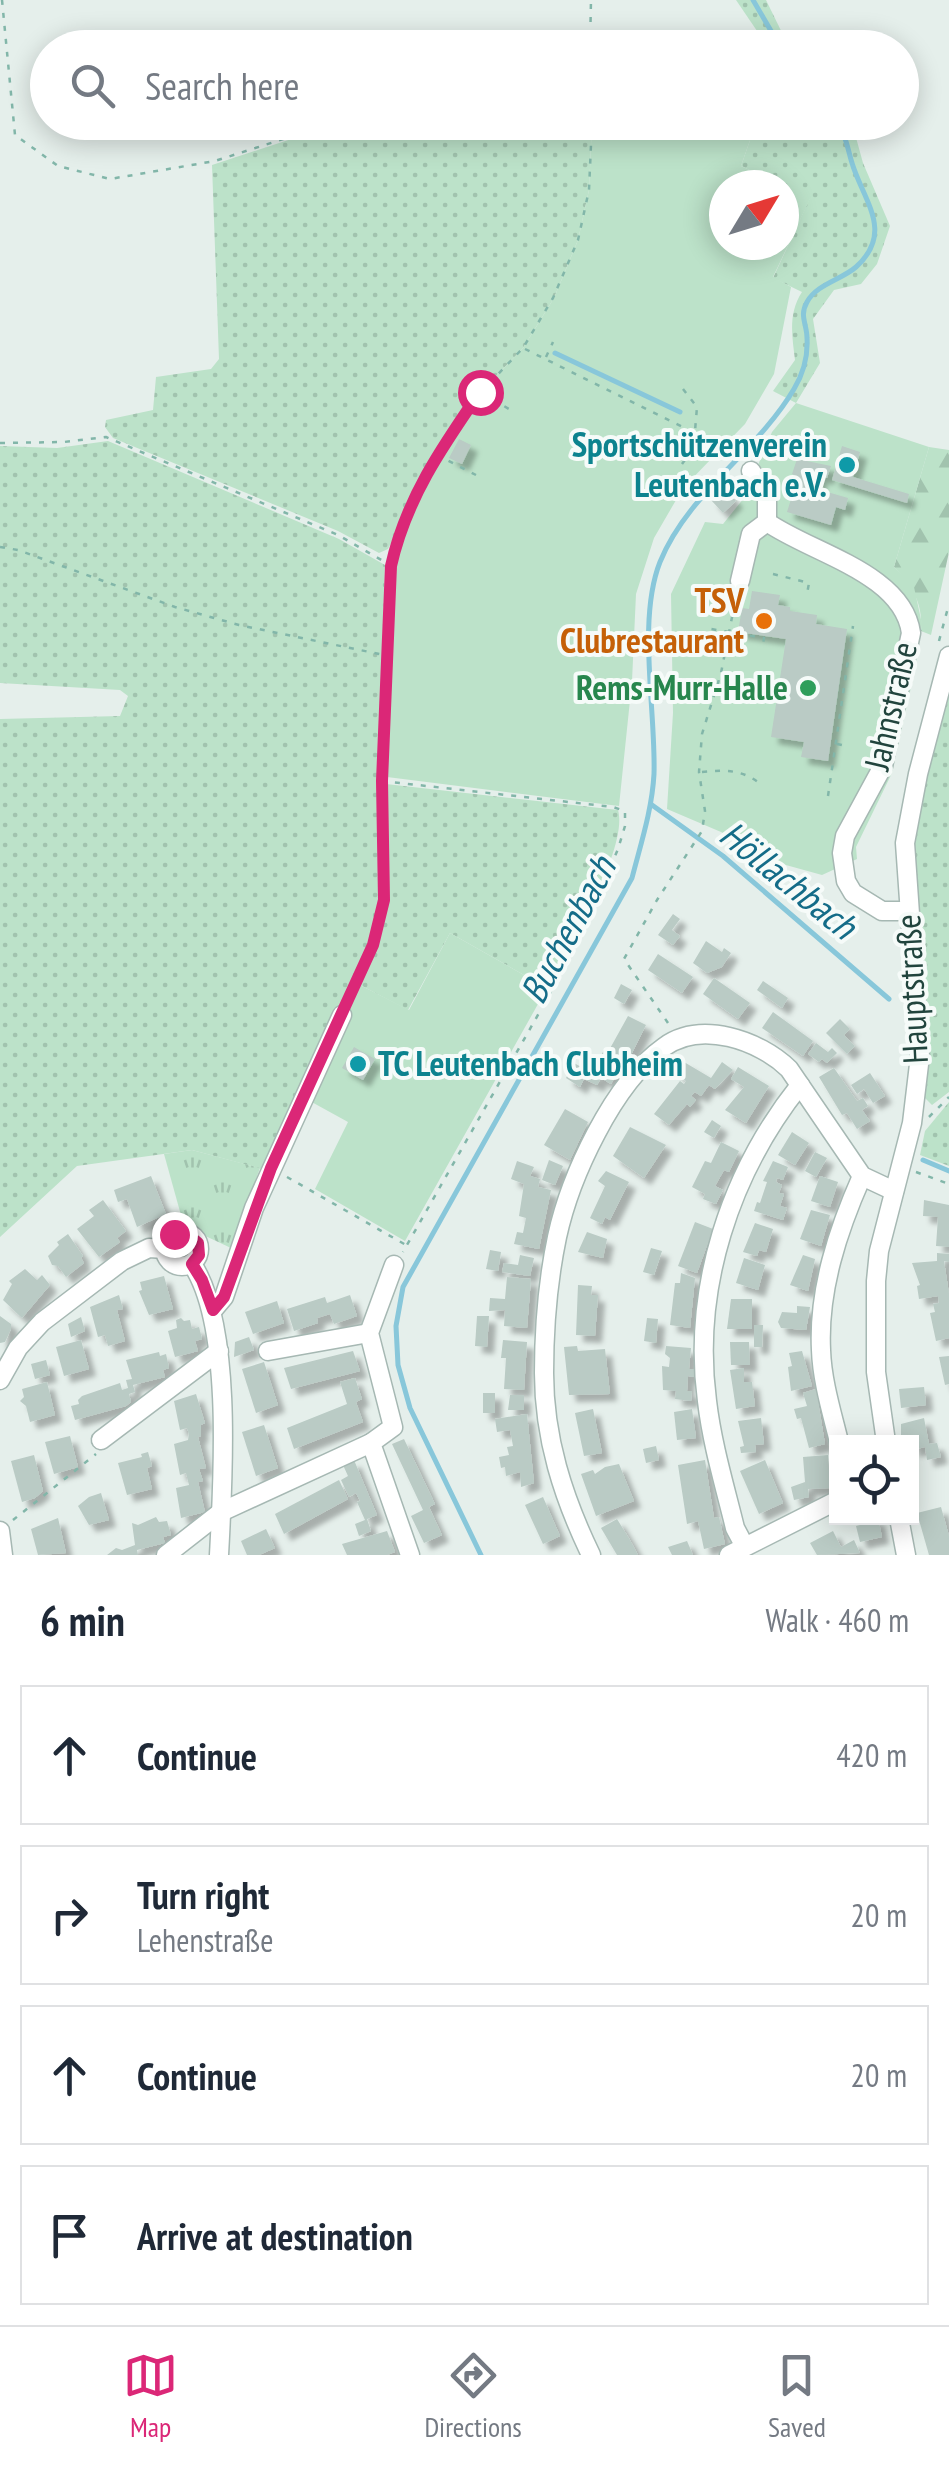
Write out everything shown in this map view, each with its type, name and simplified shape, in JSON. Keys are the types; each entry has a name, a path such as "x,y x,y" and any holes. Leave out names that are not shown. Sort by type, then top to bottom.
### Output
{"street":[{"path":"740,581 751,534 767,522 767,497 751,472"},
{"name":"Jahnstraße","path":"767,522 852,566 883,587 908,618 910,634 883,766 845,836 842,853 846,881 853,893 882,911 907,911"},
{"name":"Hauptstraße","path":"885,1435 876,1372 874,1312 879,1251 912,1123 920,1056 905,843 918,774 949,656"},
{"path":"213,1310 224,1297 271,1168 342,1015"},
{"path":"591,1555 562,1492 549,1435 544,1374 548,1300 557,1235 585,1157 642,1067 680,1038 700,1035 727,1037 773,1054 800,1085 862,1176 894,1190"},
{"path":"800,1085 774,1117 732,1202 709,1281 707,1402 735,1528 736,1550 829,1504"},
{"path":"838,1435 821,1354 821,1317 843,1220 862,1176"},
{"path":"174,1234 191,1234 200,1249 192,1264 182,1267 171,1263 165,1248 174,1234"},
{"path":"0,1380 18,1348 57,1310 122,1261 149,1248 165,1248"},
{"path":"192,1264 213,1310 219,1352 220,1555"},
{"path":"166,1555 221,1512 371,1442 393,1427 369,1333 394,1265"},
{"path":"268,1351 369,1333"},
{"path":"98,1448 219,1352"},
{"path":"371,1442 410,1555"},
{"path":"900,1525 906,1555"},
{"path":"3,1555 6,1526"}],"path":[{"path":"2,0 15,135 58,166 110,179 214,161 280,140"},
{"path":"590,30 591,0"},
{"path":"342,1015 373,945 384,900 386,656 391,566 399,531 436,455 480,392 523,348 554,298 578,240 589,190 591,140"},
{"path":"545,358 552,342"},
{"path":"523,348 702,436 729,454"},
{"path":"683,389 696,407 694,432"},
{"path":"480,392 509,409"},
{"path":"682,464 702,436"},
{"path":"0,442 64,442 106,437 338,535 391,566"},
{"path":"436,455 476,475"},
{"path":"0,547 239,626 386,656"},
{"path":"773,574 809,583 807,594"},
{"path":"680,1038 624,959 702,831 702,734 721,673 740,581"},
{"path":"828,796 853,626"},
{"path":"700,635 711,629 764,638 763,645"},
{"path":"852,636 858,638"},
{"path":"847,668 855,668"},
{"path":"841,706 849,707"},
{"path":"835,744 846,746"},
{"path":"700,772 724,770 747,774 758,782"},
{"path":"271,1168 408,1246 551,992 588,920 625,826 625,811 614,807 382,781"},
{"path":"912,1123 930,1117 949,1097"},
{"path":"901,1166 949,1184"},
{"path":"6,1526 98,1448"}],"green space":[{"path":"736,0 766,0 781,30 756,30"},
{"path":"288,140 591,140 589,190 578,240 554,298 523,348 480,393 412,502 388,549 379,553 338,531 113,438 105,427 106,420 153,410 156,377 211,369 219,359 212,165"},
{"path":"591,140 750,140 741,166 750,170 709,170 709,260 781,260 773,277 791,287 774,374 745,424 683,488 654,538 636,594 619,806 387,777 390,610 399,531 436,455 480,393 523,348 554,298 578,240 589,190"},
{"path":"750,140 857,140 890,226 877,264 861,284 834,290 813,319 820,363 796,403 773,391 795,360 793,316 802,292 773,278 781,260 799,260 799,222 810,198 799,193 799,170 750,170 741,166"},
{"path":"799,192 811,197 799,222"},
{"path":"796,403 929,447 894,567 914,587 922,624 892,773 856,847 857,859 822,875 775,862 721,832 667,809 673,713 671,594 705,522 723,524 744,498 772,432"},
{"path":"108,441 339,539 385,565 378,780 379,902 369,944 266,1170 192,1150 77,1166 0,1237 0,719 120,716 128,696 120,690 0,683 0,446 57,448"},
{"path":"929,447 949,450 949,552 931,635 921,631 915,596 894,567"},
{"path":"949,686 949,1092 932,1105 924,1097 914,843 923,784"},
{"path":"386,784 618,810 619,827 606,873 547,988 450,933 408,1010 360,985 389,901"},
{"path":"450,933 547,988 405,1241 315,1189 348,1122 308,1100 360,985 409,1010"},
{"path":"949,1102 949,1166 920,1155 925,1131"},
{"path":"192,1150 260,1168 231,1248 184,1226 164,1154"}],"building":[{"path":"459,439 471,445 462,464 449,458"},
{"name":"Sportschützenverein Leutenbach e.V.","path":"842,446 860,452 853,477 909,494 907,503 832,480"},
{"path":"797,459 831,466 827,478 821,476 817,489 848,498 845,510 836,507 831,525 787,512 798,477 792,474"},
{"path":"724,488 736,501 723,513 711,500"},
{"name":"Rems-Murr-Halle","path":"752,591 780,595 778,605 817,615 816,624 847,629 828,761 801,757 804,742 771,737 786,639 738,632 742,608 749,609"},
{"path":"673,914 680,919 672,930 680,936 673,945 658,935"},
{"path":"706,941 731,953 722,967 707,973 693,963"},
{"path":"658,954 693,977 682,993 648,970"},
{"path":"714,978 750,1003 738,1019 703,994"},
{"path":"763,981 788,998 782,1008 757,990"},
{"path":"621,984 632,990 624,1004 614,998"},
{"path":"773,1012 813,1041 803,1056 762,1028"},
{"path":"628,1016 646,1025 627,1063 624,1061 611,1084 601,1078 597,1085 584,1079 580,1087 566,1078 574,1063 592,1073"},
{"path":"840,1019 850,1029 844,1035 855,1046 847,1054 826,1033"},
{"path":"816,1043 837,1053 827,1063 822,1059 819,1062 808,1054"},
{"name":"TC Leutenbach Clubheim","path":"354,1047 375,1059 363,1080 342,1068"},
{"path":"684,1062 711,1078 722,1062 733,1070 715,1089 709,1085 701,1096 695,1092 691,1096 696,1100 690,1107 687,1104 669,1125 654,1114 680,1081 686,1081 675,1073"},
{"path":"738,1067 769,1086 746,1123 725,1110 744,1087 731,1079"},
{"path":"834,1068 857,1101 863,1098 868,1106 862,1110 870,1121 857,1129 847,1113 842,1115 819,1077"},
{"path":"870,1073 885,1096 873,1103 864,1089 857,1094 851,1085"},
{"path":"565,1109 588,1122 570,1160 544,1145"},
{"path":"712,1120 721,1126 714,1138 704,1132"},
{"path":"630,1127 666,1145 644,1178 613,1156"},
{"path":"792,1132 809,1143 795,1165 778,1155"},
{"path":"721,1142 739,1151 729,1172 724,1170 715,1186 723,1190 716,1204 703,1199 705,1194 692,1187 705,1161 711,1163"},
{"path":"815,1152 827,1158 816,1177 805,1171"},
{"path":"549,1160 563,1166 555,1185 542,1180"},
{"path":"517,1161 534,1167 530,1176 540,1179 538,1187 551,1190 539,1249 514,1244 517,1232 523,1233 526,1218 519,1216 524,1184 511,1179"},
{"path":"773,1161 788,1167 783,1180 777,1178 776,1182 782,1185 779,1193 784,1194 780,1206 787,1208 783,1220 754,1211"},
{"path":"606,1171 629,1182 610,1220 605,1217 602,1224 590,1218 605,1186 598,1181"},
{"path":"151,1176 166,1214 137,1227 127,1199 118,1202 114,1190"},
{"path":"820,1176 838,1182 830,1207 811,1201"},
{"path":"103,1200 126,1231 117,1238 120,1242 99,1257 77,1229 94,1216 89,1210"},
{"path":"924,1200 949,1205 949,1247 936,1246 938,1217 923,1216"},
{"path":"811,1210 830,1215 821,1246 800,1239"},
{"path":"695,1222 713,1229 697,1273 678,1266"},
{"path":"755,1223 773,1229 766,1252 759,1250 757,1256 743,1252"},
{"path":"587,1232 607,1239 603,1258 578,1252"},
{"path":"68,1234 84,1263 66,1277 48,1256"},
{"path":"651,1248 662,1251 654,1275 643,1272"},
{"path":"490,1250 501,1252 498,1271 486,1269"},
{"path":"937,1253 949,1254 949,1262 944,1261 949,1338 936,1341 930,1313 935,1312 933,1304 939,1303 938,1296 919,1299 920,1285 912,1263 937,1261"},
{"path":"520,1255 534,1258 530,1276 502,1272 504,1263 518,1265"},
{"path":"803,1255 815,1259 808,1291 790,1285"},
{"path":"744,1258 765,1265 758,1290 736,1283"},
{"path":"25,1269 37,1280 42,1275 50,1285 22,1318 3,1300 12,1284 9,1281"},
{"path":"681,1273 695,1278 690,1328 670,1325 675,1283 680,1283"},
{"path":"164,1276 173,1309 149,1315 139,1291 140,1282"},
{"path":"507,1277 531,1279 527,1328 504,1326 505,1310 489,1311 490,1298 505,1299"},
{"path":"578,1285 592,1286 591,1295 598,1295 595,1336 576,1335"},
{"path":"119,1295 123,1309 117,1310 125,1341 108,1346 105,1335 98,1337 90,1307"},
{"path":"350,1295 357,1316 334,1324 330,1314 317,1318 318,1323 294,1331 287,1309 325,1297 327,1303"},
{"path":"731,1299 752,1299 752,1329 727,1329"},
{"path":"277,1301 284,1323 253,1334 245,1312"},
{"path":"797,1306 810,1307 806,1330 781,1328 778,1322 782,1312 797,1313"},
{"path":"0,1316 11,1324 11,1329 5,1342 0,1343"},
{"path":"477,1316 489,1316 487,1347 475,1346"},
{"path":"81,1317 85,1331 71,1337 68,1324"},
{"path":"647,1318 658,1319 656,1343 644,1341"},
{"path":"176,1320 190,1320 192,1329 199,1327 202,1339 195,1341 198,1351 175,1357 168,1331 177,1328"},
{"path":"754,1325 763,1325 762,1347 754,1347"},
{"path":"249,1337 254,1350 234,1357 235,1342"},
{"path":"81,1340 89,1369 64,1376 56,1347"},
{"path":"503,1340 527,1342 524,1390 504,1389"},
{"path":"730,1342 749,1342 750,1365 731,1365"},
{"path":"577,1346 578,1351 605,1349 610,1394 569,1395 564,1347"},
{"path":"666,1346 691,1348 689,1369 694,1369 694,1377 688,1376 687,1391 692,1391 691,1401 675,1399 676,1391 663,1390 662,1366 669,1367 670,1358 665,1354"},
{"path":"353,1351 360,1371 291,1389 284,1368"},
{"path":"802,1351 812,1386 791,1391 789,1353"},
{"path":"159,1352 160,1356 166,1354 169,1368 163,1370 165,1377 133,1385 135,1392 129,1394 131,1402 126,1406 75,1420 71,1406 79,1404 82,1396 120,1383 122,1390 128,1388 126,1380 132,1379 126,1360"},
{"path":"949,1356 949,1384 945,1385 939,1357"},
{"path":"46,1360 50,1375 35,1379 31,1364"},
{"path":"264,1362 278,1405 256,1413 242,1369"},
{"path":"744,1368 744,1382 752,1382 755,1406 736,1409 730,1370"},
{"path":"355,1378 362,1399 356,1402 363,1422 294,1449 287,1428 347,1404 340,1382"},
{"path":"47,1382 55,1415 30,1422 26,1406 20,1401 24,1397 22,1389"},
{"path":"924,1387 926,1405 901,1408 899,1389"},
{"path":"816,1389 825,1444 809,1448 801,1418 797,1419 794,1409 807,1406 803,1393"},
{"path":"483,1393 495,1393 495,1413 483,1413"},
{"path":"196,1394 205,1423 198,1437 206,1468 199,1469 203,1481 198,1482 205,1512 181,1518 176,1488 189,1485 186,1473 180,1475 174,1444 188,1440 189,1434 187,1428 180,1430 174,1401"},
{"path":"510,1395 524,1395 524,1410 508,1410"},
{"path":"593,1409 602,1453 584,1456 575,1413"},
{"path":"692,1409 696,1438 677,1440 674,1412"},
{"path":"527,1414 534,1483 521,1487 520,1472 506,1476 505,1467 501,1468 499,1457 509,1455 507,1447 513,1446 510,1430 497,1432 495,1419"},
{"path":"761,1418 764,1444 755,1445 756,1452 741,1453 740,1447 744,1446 738,1421"},
{"path":"924,1418 929,1444 937,1443 941,1457 927,1460 925,1447 919,1448 919,1435 901,1435 901,1424"},
{"path":"264,1425 278,1468 256,1476 242,1432"},
{"path":"70,1436 78,1467 54,1474 45,1442"},
{"path":"404,1439 435,1504 429,1507 442,1535 424,1543 411,1516 423,1510 392,1444"},
{"path":"656,1446 659,1460 646,1463 643,1449"},
{"path":"148,1452 152,1489 127,1495 118,1463"},
{"path":"34,1455 43,1491 22,1502 11,1461"},
{"path":"828,1455 829,1488 808,1489 809,1497 794,1500 791,1487 805,1482 803,1457"},
{"path":"354,1460 377,1515 367,1519 371,1531 359,1536 355,1524 365,1520 357,1502 360,1501 356,1493 349,1497 341,1480 348,1476 343,1465"},
{"path":"705,1460 714,1518 719,1517 725,1544 704,1549 698,1521 687,1524 678,1465"},
{"path":"765,1460 783,1503 759,1514 740,1471"},
{"path":"619,1464 634,1501 596,1516 581,1474 593,1470 595,1474"},
{"path":"339,1480 348,1499 284,1534 275,1514"},
{"path":"101,1493 109,1520 89,1525 78,1506"},
{"path":"543,1497 560,1536 543,1544 525,1505"},
{"path":"941,1507 949,1536 949,1555 929,1555 919,1512"},
{"path":"156,1517 159,1522 167,1521 171,1535 163,1537 165,1543 137,1550 138,1555 107,1555 116,1548 135,1545 132,1523 138,1525"},
{"path":"58,1518 66,1553 38,1555 31,1529"},
{"path":"617,1519 638,1555 617,1555 601,1528"},
{"path":"879,1525 882,1537 860,1542 856,1526"},
{"path":"266,1529 275,1548 247,1555 241,1541"},
{"path":"387,1531 395,1552 387,1555 347,1555 342,1544"},
{"path":"833,1531 841,1547 854,1540 860,1553 817,1555 810,1543"},
{"path":"687,1541 693,1555 672,1555 668,1547"}],"waterway":[{"name":"Buchenbach","path":"753,0 770,30"},
{"name":"Buchenbach","path":"481,1555 410,1408 398,1365 396,1326 403,1287 632,878 654,774 649,666 653,585 672,537 779,412 794,389 806,358 803,316 807,302 817,291 856,267 873,241 873,216 845,140"},
{"path":"555,353 680,412"},
{"name":"Höllachbach","path":"652,805 723,856 889,999"},
{"name":"Höllachbach","path":"923,1160 949,1171"}],"place":[{"name":"Sportschützenverein Leutenbach e.V.","path":"847,465"},
{"name":"TSV Clubrestaurant","path":"764,621"},
{"name":"Rems-Murr-Halle","path":"808,688"},
{"name":"TC Leutenbach Clubheim","path":"358,1064"}],"route":[{"path":"174,1234 191,1234 198,1243 199,1255 192,1264 213,1310 224,1297 254,1208 373,945 384,900 382,781 391,566 399,531 436,455 480,392"}]}
